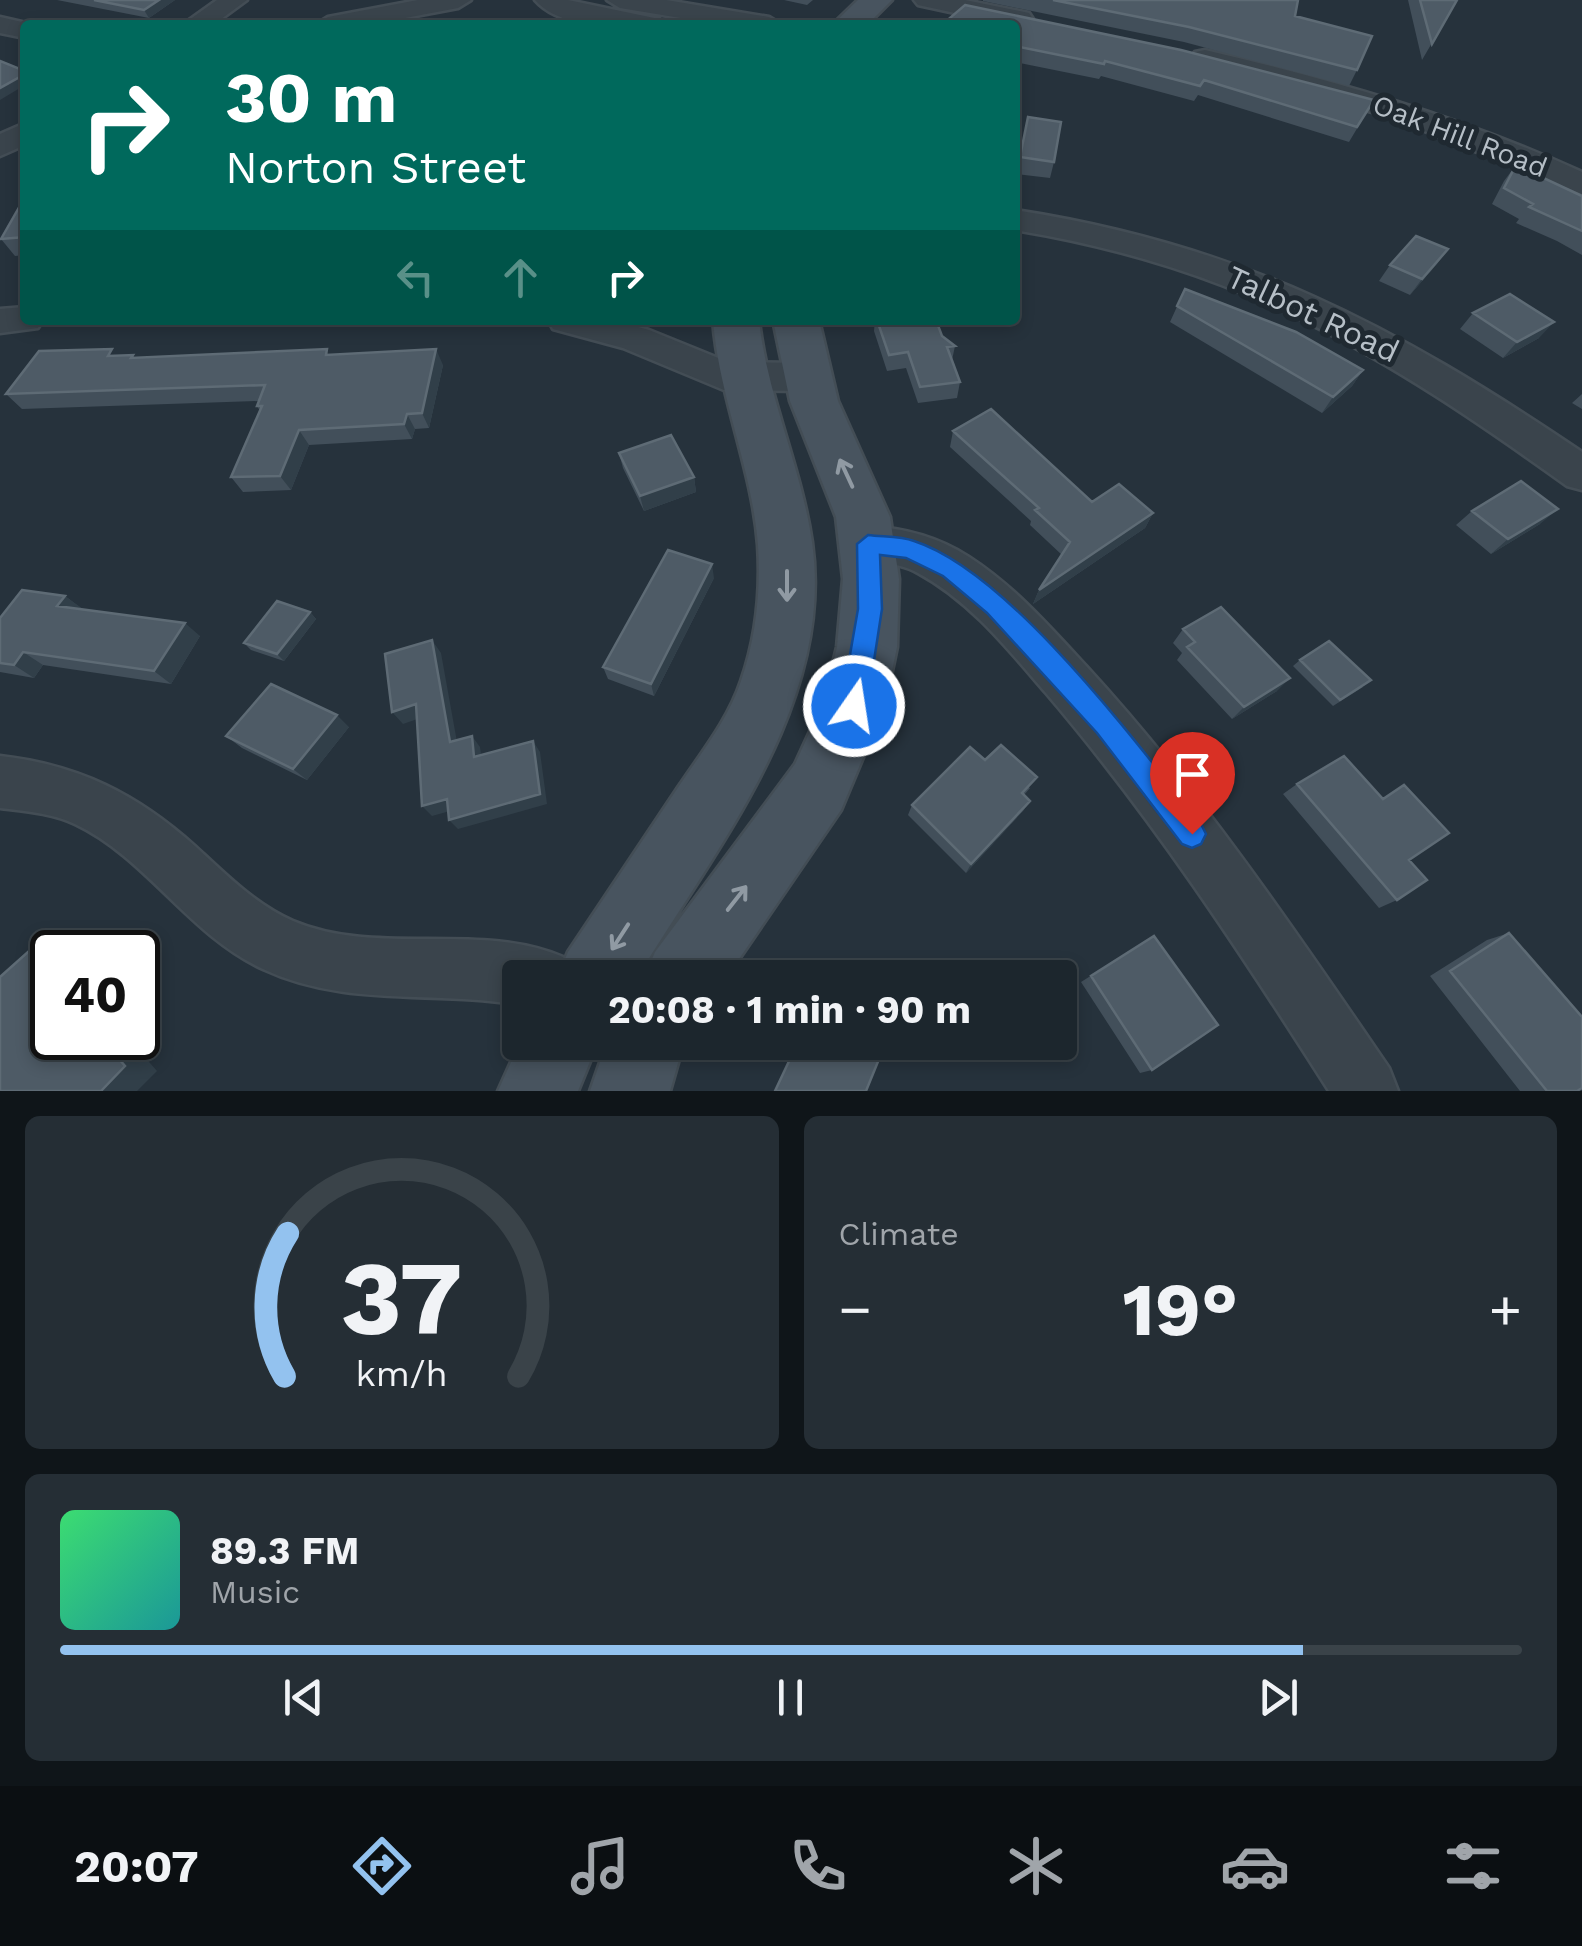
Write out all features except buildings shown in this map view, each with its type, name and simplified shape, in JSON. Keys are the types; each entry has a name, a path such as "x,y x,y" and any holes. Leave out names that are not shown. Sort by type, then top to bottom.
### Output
{"street":[{"path":"202,20 234,0"},
{"path":"354,20 458,0"},
{"path":"548,0 570,11 621,20"},
{"path":"620,0 739,20"},
{"path":"854,20 877,0"},
{"path":"899,20 923,0 1052,26"},
{"name":"Oak Hill Road","path":"1182,53 1301,80 1384,106 1484,142 1582,184"},
{"name":"Talbot Road","path":"1020,221 1079,230 1168,253 1314,311 1416,362 1582,474"},
{"path":"584,325 636,339 712,373 745,379 806,377"},
{"path":"606,960 744,744 760,716 779,664 787,614 787,556 779,501 745,379 737,325"},
{"path":"693,960 818,787 844,734 862,676 870,609 868,544 856,495 822,423 806,377 797,325"},
{"path":"868,544 910,549 952,570 996,606 1071,684 1140,765 1198,842 1366,1091"},
{"path":"779,664 862,676"},
{"path":"0,782 39,786 107,812 236,920 286,950 374,966 502,971"},
{"path":"538,1091 552,1060"},
{"path":"630,1091 640,1060"}],"route":[{"path":"854,706 867,647 871,579 868,544 910,549 952,570 996,606 1071,684 1192,834"}]}
